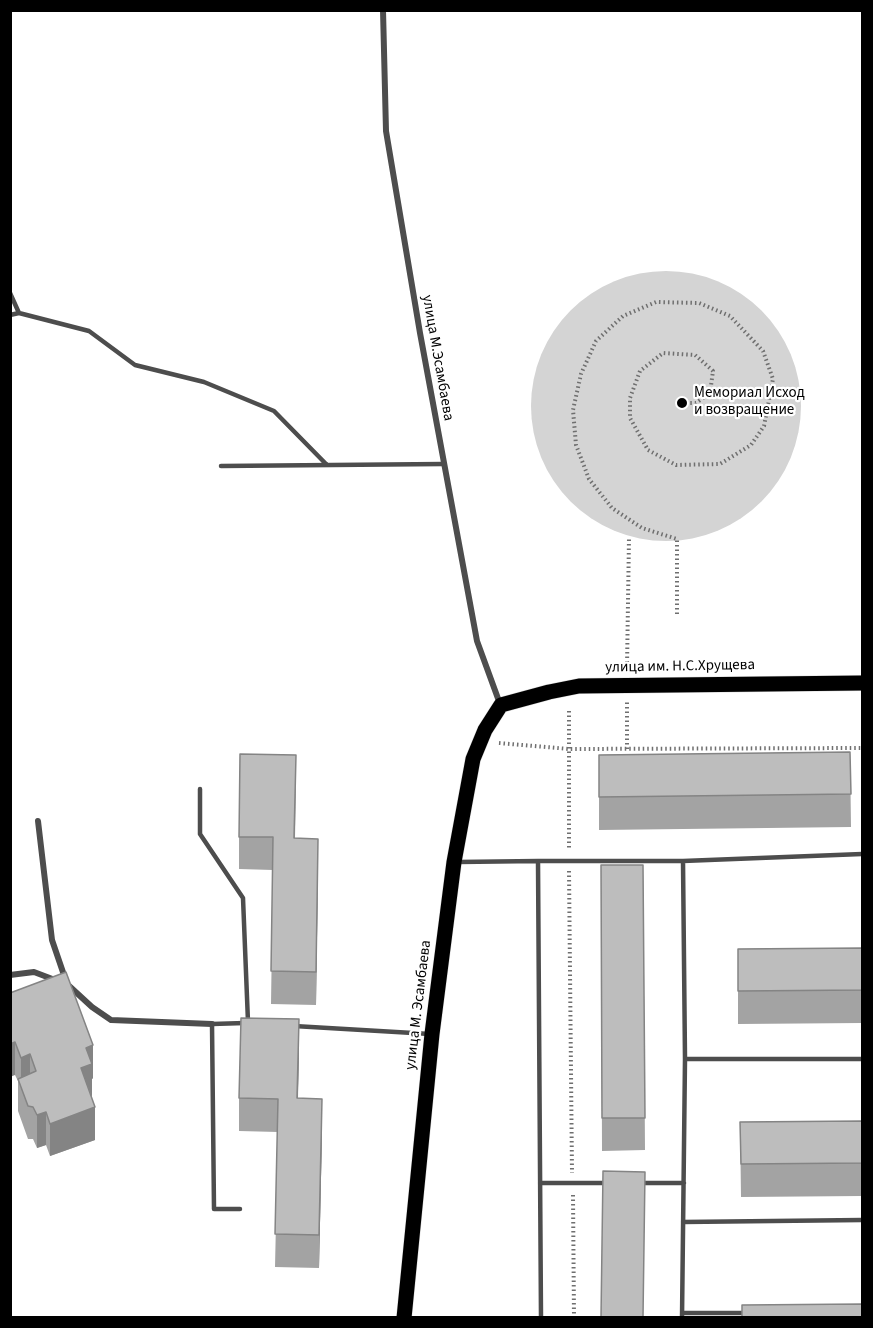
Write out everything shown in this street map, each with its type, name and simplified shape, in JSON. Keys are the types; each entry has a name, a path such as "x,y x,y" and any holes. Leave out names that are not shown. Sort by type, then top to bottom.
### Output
{"main road":[{"name":"улица им. Н.С.Хрущева","path":"501,705 579,686 862,683"},
{"name":"улица М. Эсамбаева","path":"404,1317 432,1034 454,862 472,759 485,730 501,705"}],"street":[{"name":"улица М.Эсамбаева","path":"383,10 386,131 420,333 477,641 501,705"},
{"path":"38,821 52,940 67,984"},
{"path":"10,975 34,972 67,984 92,1007 111,1020 212,1024"}],"lane":[{"path":"10,293 19,313"},
{"path":"10,315 19,313 89,331 135,365 204,382 274,411 327,465"},
{"path":"221,466 443,464"},
{"path":"200,789 200,834 243,898 248,1023 212,1024 214,1209 240,1209"},
{"path":"454,862 683,861 862,854"},
{"path":"538,861 541,1317"},
{"path":"683,861 686,1059 682,1315 749,1313"},
{"path":"284,1025 432,1034"},
{"path":"686,1059 862,1059"},
{"path":"540,1183 617,1183"},
{"path":"639,1183 684,1183"},
{"path":"683,1222 862,1221"}],"path":[{"path":"677,614 677,539 642,528 612,508 589,479 576,446 573,410 581,374 596,341 623,316 656,302 699,303 730,316 763,351 773,380 764,426 751,445 720,464 676,465 648,450 630,418 630,398 640,371 663,353 695,355 713,371 710,393 696,403 682,403"},
{"path":"627,749 629,538"},
{"path":"569,711 574,1317"},
{"path":"480,742 569,749 862,748"}],"shaded area":[{"path":"666,271 692,274 718,281 752,302 770,320 791,354 798,380 801,406 798,432 791,458 770,492 752,510 718,531 692,538 666,541 640,538 614,531 580,510 562,492 541,458 534,432 531,406 534,380 541,354 562,320 580,302 614,281 640,274"}],"building":[{"path":"850,752 851,794 599,797 599,755"},
{"path":"240,754 296,755 294,838 318,839 316,972 271,971 273,837 239,837"},
{"path":"601,865 643,865 645,1118 602,1118"},
{"path":"862,948 862,990 738,991 738,949"},
{"path":"66,972 93,1045 86,1048 92,1064 81,1068 95,1107 50,1124 46,1112 37,1115 33,1107 28,1106 18,1079 36,1071 30,1054 21,1058 15,1042 10,1044 10,993"},
{"path":"241,1018 299,1019 297,1098 322,1099 319,1235 275,1234 278,1099 239,1098"},
{"path":"862,1121 862,1163 741,1164 740,1122"},
{"path":"603,1171 645,1172 643,1317 601,1317"},
{"path":"862,1304 862,1317 742,1317 742,1305"}],"place":[{"name":"Мемориал Исход и возвращение","path":"682,403"}]}
